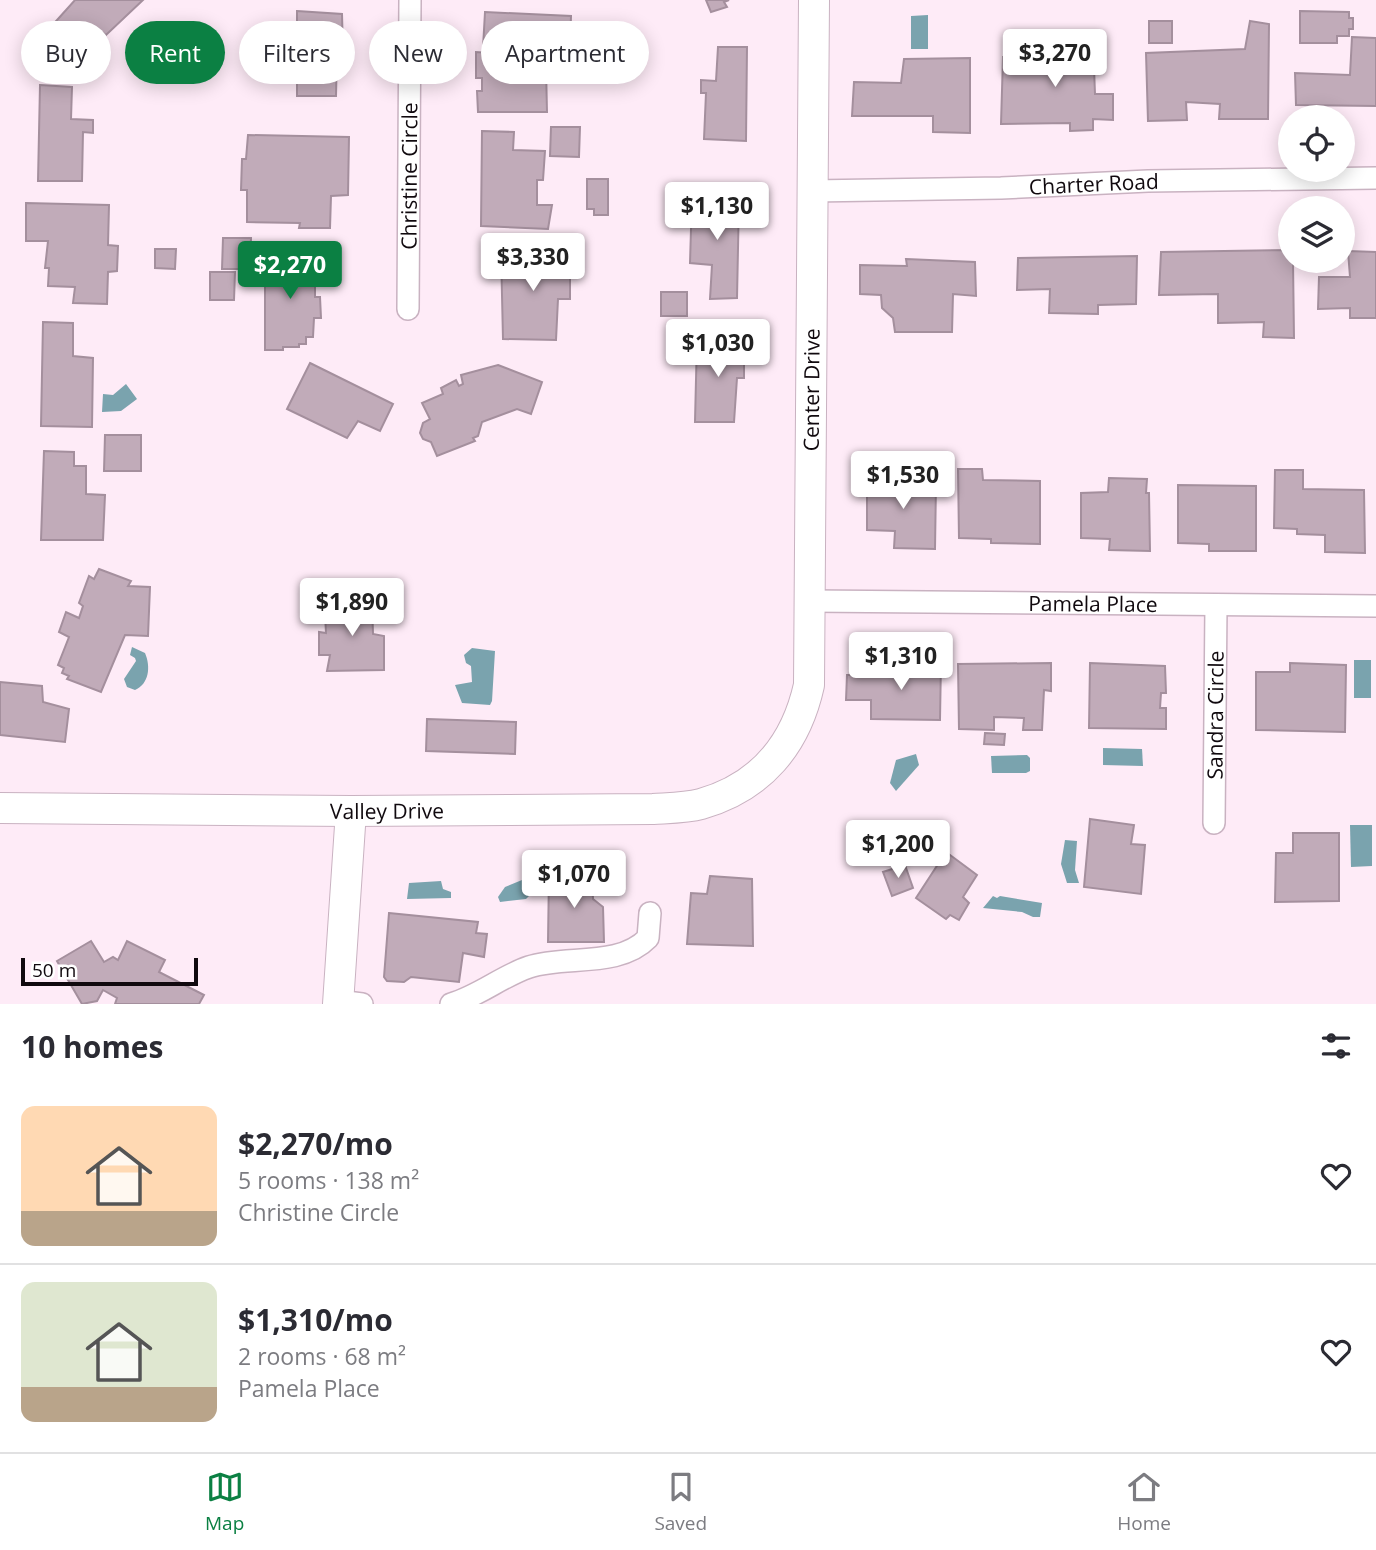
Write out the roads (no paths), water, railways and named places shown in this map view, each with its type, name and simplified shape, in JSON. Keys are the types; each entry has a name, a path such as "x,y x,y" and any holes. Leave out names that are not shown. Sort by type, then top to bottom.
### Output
{"street":[{"name":"Christine Circle","path":"408,309 410,0"},
{"name":"Center Drive","path":"765,769 789,740 798,724 809,685 814,0"},
{"name":"Charter Road","path":"812,191 1000,188 1148,181 1376,178"},
{"name":"Pamela Place","path":"809,601 1376,606"},
{"name":"Sandra Circle","path":"1213,823 1216,605"},
{"name":"Valley Drive","path":"0,808 351,811 653,809 700,804 723,796 743,786 765,769"},
{"path":"346,1003 351,811"},
{"path":"451,1004 531,966 624,953 648,938 650,914"}],"water":[{"path":"928,15 928,49 911,49 911,16"},
{"path":"126,384 137,399 121,411 102,412 103,394 113,395"},
{"path":"132,647 145,653 148,664 146,679 135,690 127,687 124,679 136,661 130,655"},
{"path":"472,648 495,651 490,705 462,703 455,685 472,682 471,666 466,663 464,655"},
{"path":"1354,660 1371,660 1371,698 1354,698"},
{"path":"1103,748 1142,749 1143,766 1103,765"},
{"path":"916,754 919,765 896,791 890,783 896,760"},
{"path":"1027,755 1030,758 1030,771 992,773 991,756"},
{"path":"1350,825 1372,825 1372,866 1351,867"},
{"path":"1065,840 1077,841 1075,870 1079,883 1067,883 1061,864"},
{"path":"522,880 530,884 532,893 526,899 500,902 498,897 505,887"},
{"path":"441,881 443,889 451,892 451,898 407,899 409,883"},
{"path":"993,896 1042,903 1040,917 1022,912 983,908"}]}
